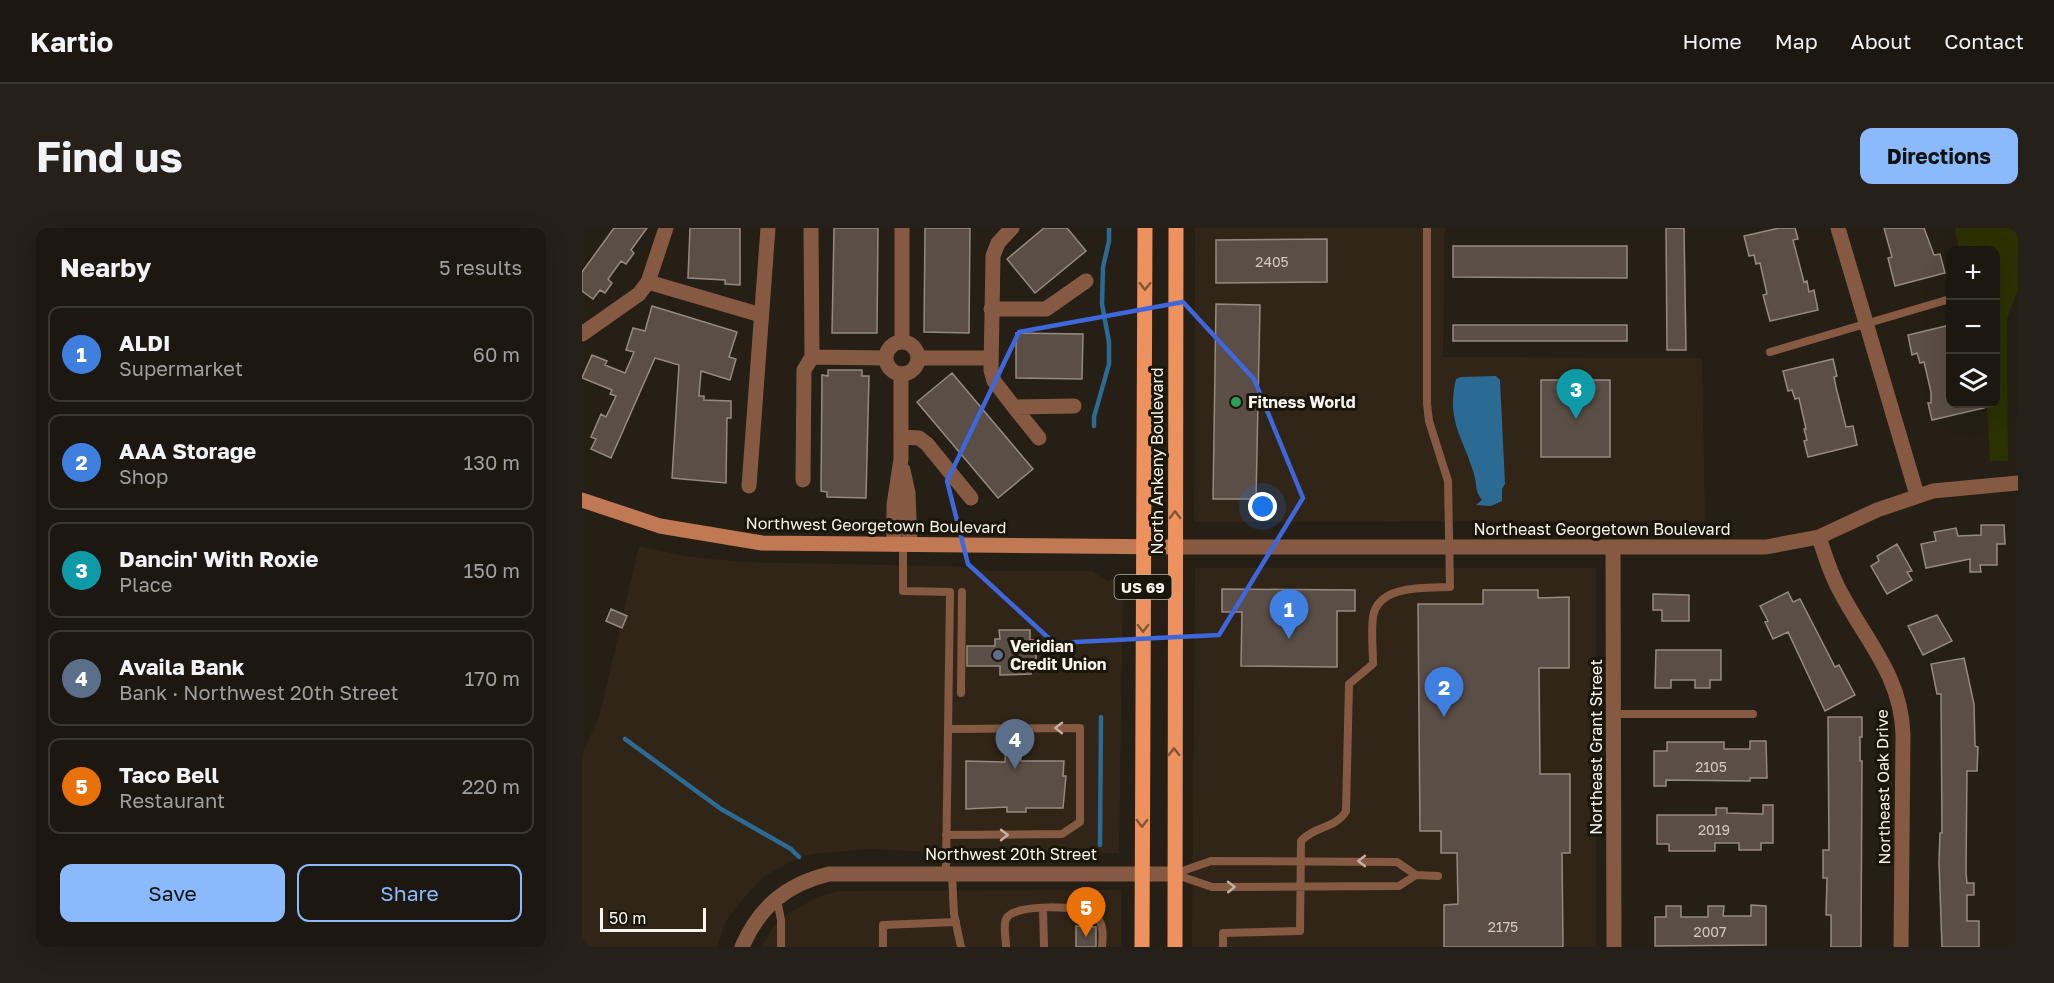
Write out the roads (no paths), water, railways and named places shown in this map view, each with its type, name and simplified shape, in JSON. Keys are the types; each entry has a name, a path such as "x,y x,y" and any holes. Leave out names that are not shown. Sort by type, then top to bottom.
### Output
{"main road":[{"name":"North Ankeny Boulevard","path":"1142,947 1145,228"},
{"name":"North Ankeny Boulevard","path":"1175,947 1176,228"}],"street":[{"path":"582,334 597,322 625,306 648,282 666,228"},
{"path":"749,486 768,228"},
{"path":"803,480 804,370 812,357 810,228"},
{"path":"902,228 902,341"},
{"path":"1012,228 1001,238 993,256 991,358 994,381 1039,438"},
{"path":"1838,228 1917,495"},
{"path":"991,309 1046,309 1086,281"},
{"path":"648,282 761,315"},
{"path":"902,341 888,349 885,358 891,370 901,374 911,371 918,358"},
{"path":"902,341 913,346 918,358"},
{"path":"812,357 885,358"},
{"path":"918,358 991,358"},
{"path":"901,374 901,459 894,506 902,544"},
{"path":"1014,408 1074,406"},
{"path":"901,437 920,438 927,444 971,498"},
{"name":"Northeast Georgetown Boulevard","path":"1175,547 1766,547 1819,537 1877,510 1917,495 1952,488 2018,483"},
{"name":"Northwest Georgetown Boulevard","path":"582,500 638,520 728,539 800,545 1175,547"},
{"name":"Northeast Oak Drive","path":"1819,537 1841,593 1887,670 1900,701 1903,734 1901,947"},
{"name":"Northeast Grant Street","path":"1613,547 1614,947"},
{"name":"Northwest 20th Street","path":"777,897 810,879 848,872 1142,872 1174,874"},
{"path":"742,947 751,928 777,897"}],"lane":[{"path":"1223,947 1223,933 1300,931 1301,841 1307,833 1336,822 1346,811 1349,684 1373,664 1373,615 1384,600 1401,591 1450,587 1449,481 1429,421 1427,404 1427,228"},
{"path":"1770,352 1946,300"},
{"path":"902,544 903,591 950,592 946,835 949,872 961,947"},
{"path":"961,693 962,592"},
{"path":"1614,714 1753,714"},
{"path":"946,835 1062,834 1080,822 1080,728 948,729"},
{"path":"1174,874 1211,861 1301,861 1397,862 1416,875 1438,876"},
{"path":"1174,874 1212,887 1399,886 1416,875"},
{"path":"777,897 781,920 781,947"},
{"path":"1043,908 1044,947"},
{"path":"1006,947 1006,918 1011,912 1020,909 1043,908 1083,909 1092,912 1103,929 1102,947"},
{"path":"883,947 883,925 956,922"}],"water":[{"path":"1496,376 1500,380 1505,484 1502,489 1502,501 1491,506 1476,505 1482,500 1478,494 1474,474 1454,418 1453,394 1456,379"}],"waterway":[{"path":"1094,426 1094,417 1109,364 1109,342 1102,304 1103,267 1109,241 1109,228"},
{"path":"1100,845 1101,717"},
{"path":"625,739 721,809 791,849 799,857"}],"place":[{"name":"Fitness World","path":"1236,402"},
{"name":"Dancin' With Roxie","path":"1576,419"},
{"name":"ALDI","path":"1289,639"},
{"name":"Veridian Credit Union","path":"998,655"},
{"name":"AAA Storage","path":"1444,717"},
{"name":"Availa Bank","path":"1015,769"},
{"name":"Taco Bell","path":"1086,937"}]}
